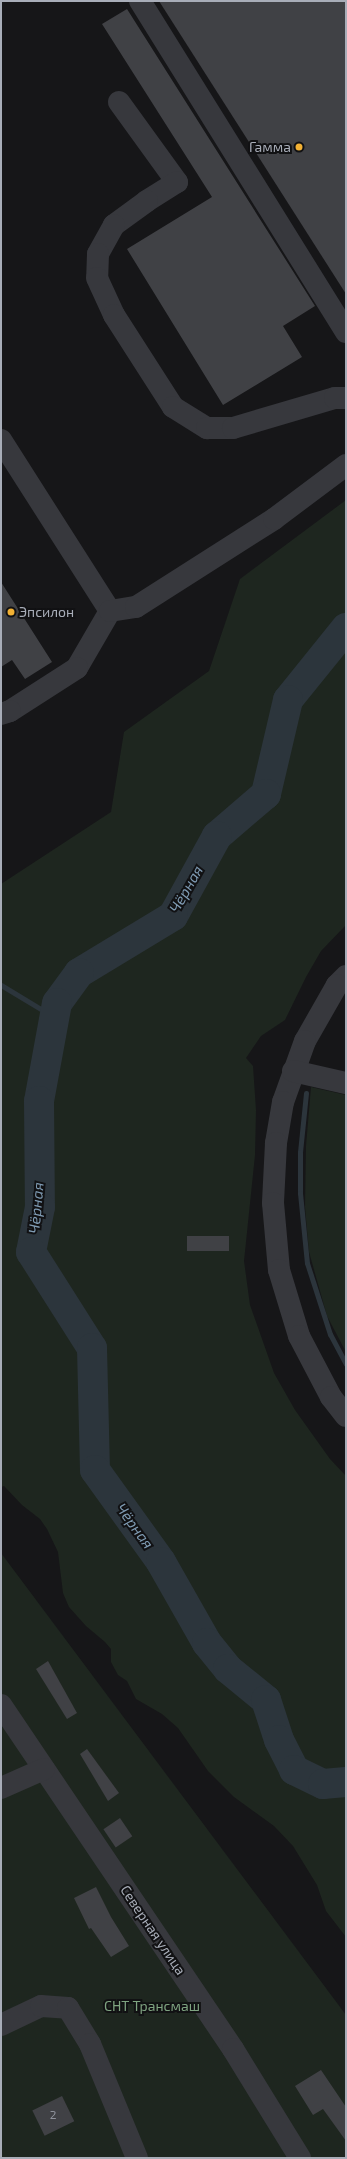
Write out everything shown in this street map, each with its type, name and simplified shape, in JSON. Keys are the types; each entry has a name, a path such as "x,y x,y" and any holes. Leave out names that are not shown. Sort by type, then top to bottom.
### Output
{"street":[{"path":"140,1 346,332"},
{"path":"119,102 177,182 147,200 114,225 98,254 98,278 114,315 173,407 207,428 233,428 335,398 346,398"},
{"path":"1,440 110,611"},
{"path":"110,611 136,607 274,519 346,465"},
{"path":"1,714 10,711 77,668 110,611"},
{"path":"346,976 338,985 305,1041 283,1102 276,1143 273,1203 279,1270 299,1336 331,1397 346,1416"},
{"path":"293,1071 346,1083"},
{"name":"Северная улица","path":"1,1705 233,2049 300,2158"},
{"path":"1,1788 44,1769"},
{"path":"1,2025 41,2006 68,2008 90,2044 137,2158"}],"green space":[{"path":"346,500 346,925 321,951 306,977 285,1020 261,1036 246,1058 253,1066 256,1110 255,1155 244,1261 250,1305 274,1373 295,1410 330,1459 346,1476 346,1937 326,1911 317,1885 293,1846 274,1826 234,1797 208,1771 178,1728 162,1714 136,1699 127,1681 118,1675 111,1662 111,1649 86,1626 69,1607 63,1593 58,1552 47,1529 40,1519 22,1505 4,1486 1,1487 1,884 111,812 124,732 209,671 240,579"},
{"path":"311,1087 346,1095 346,1352 327,1316 309,1252 305,1207 306,1146"},
{"name":"СНТ Трансмаш","path":"1,1553 346,2015 346,2158 1,2158"}],"building":[{"name":"Гамма","path":"159,1 346,1 346,294"},
{"path":"127,9 315,306 283,326 302,357 223,405 127,249 212,197 102,24"},
{"name":"Эпсилон","path":"1,582 52,662 25,679 12,660 1,667"},
{"path":"187,1236 229,1236 229,1251 187,1251"},
{"path":"48,1661 77,1713 67,1719 36,1669"},
{"path":"87,1749 119,1793 108,1801 80,1754"},
{"path":"120,1818 132,1836 116,1847 103,1829"},
{"path":"96,1887 111,1917 129,1946 111,1957 91,1928 89,1929 74,1898"},
{"path":"321,2070 346,2107 346,2141 323,2109 313,2115 295,2086"},
{"path":"62,2096 74,2121 45,2136 32,2110"}],"waterway":[{"name":"Чёрная","path":"346,628 288,700 266,794 217,836 173,916 79,973 57,1003 39,1101 40,1207 31,1252 92,1348 95,1470 161,1562 207,1643 228,1669 266,1700 279,1740 294,1770 323,1784 346,1782"},
{"path":"1,985 54,1017"},
{"path":"306,1093 300,1152 300,1193 307,1263 330,1334 346,1364"}],"place":[{"name":"Гамма","path":"299,147"},
{"name":"Эпсилон","path":"11,612"}]}
